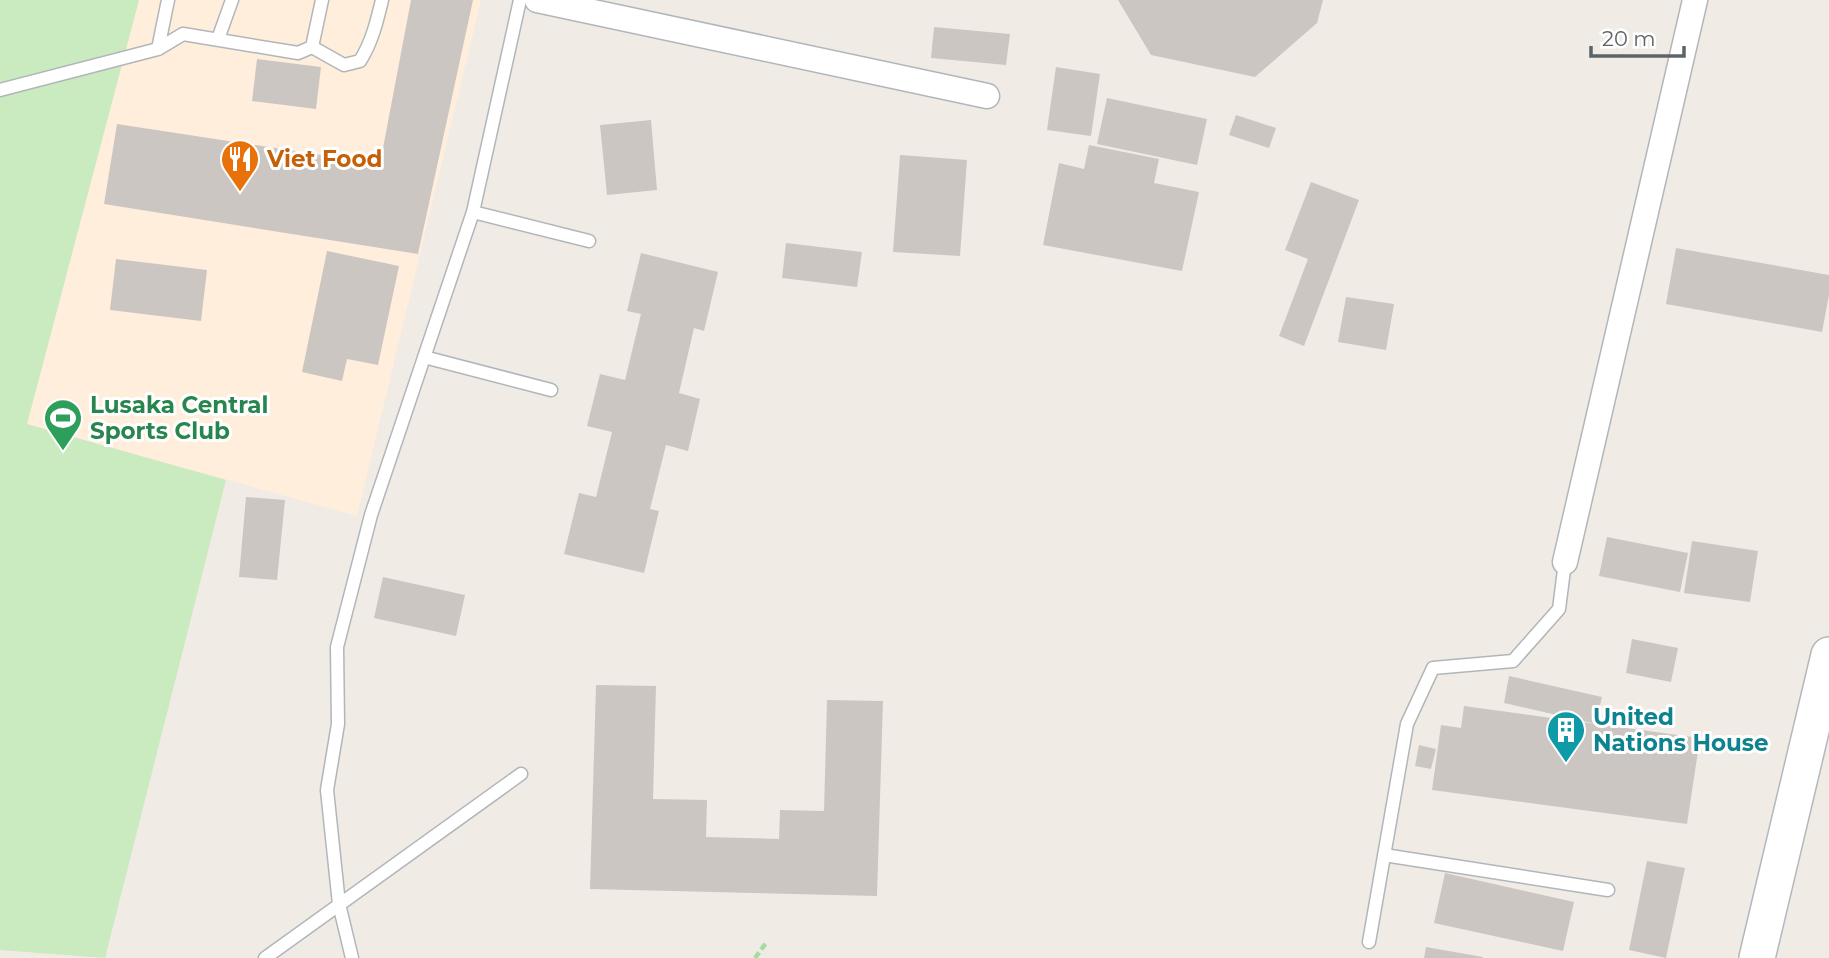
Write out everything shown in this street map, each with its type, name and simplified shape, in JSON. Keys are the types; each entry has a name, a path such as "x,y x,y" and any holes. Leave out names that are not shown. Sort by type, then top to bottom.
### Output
{"main road":[{"path":"1757,958 1829,654"}],"street":[{"path":"537,0 987,96"},
{"path":"1565,562 1695,0"}],"lane":[{"path":"159,48 168,0"},
{"path":"218,39 232,0"},
{"path":"312,47 322,0"},
{"path":"312,47 344,65 360,61 368,49 383,0"},
{"path":"352,958 339,904 327,790 338,724 337,647 371,515 473,212 520,0"},
{"path":"0,90 159,48 183,33 298,54 312,47"},
{"path":"473,212 589,241"},
{"path":"424,357 551,390"},
{"path":"1369,942 1407,724 1433,668 1513,661 1559,609 1565,562"},
{"path":"265,958 521,774"},
{"path":"1384,855 1608,890"}],"path":[{"path":"755,958 766,943"}],"shaded area":[{"path":"139,0 481,0 357,516 27,424"}],"green space":[{"name":"Lusaka Central Sports Club","path":"0,0 139,0 27,424 226,480 105,958 0,950"}],"building":[{"path":"411,0 473,0 418,254 104,204 117,124 380,164"},
{"path":"1118,0 1323,0 1317,23 1255,77 1151,55"},
{"path":"934,27 1010,34 1006,65 931,58"},
{"path":"257,59 321,67 316,109 252,101"},
{"path":"1056,67 1100,74 1091,136 1047,130"},
{"path":"1107,98 1207,119 1197,165 1097,144"},
{"path":"1236,115 1276,128 1269,148 1229,135"},
{"path":"651,120 657,190 607,195 600,125"},
{"path":"1089,145 1159,159 1154,183 1199,192 1182,271 1043,245 1059,163 1084,169"},
{"path":"900,155 967,160 960,256 893,252"},
{"path":"1311,182 1359,200 1304,346 1279,336 1308,259 1285,250"},
{"path":"786,243 862,252 857,287 782,278"},
{"path":"1676,248 1829,275 1829,295 1822,332 1666,304"},
{"path":"327,251 399,266 378,365 347,359 342,381 302,372"},
{"path":"641,253 718,272 704,331 694,328 679,393 700,399 688,451 666,445 650,509 659,511 644,573 564,554 579,493 596,497 612,432 587,426 600,374 625,380 641,314 627,311"},
{"path":"116,259 207,270 201,321 110,310"},
{"path":"1346,297 1394,304 1386,350 1338,342"},
{"path":"246,497 285,500 277,580 239,577"},
{"path":"1607,537 1688,553 1680,592 1599,576"},
{"path":"1692,541 1758,551 1750,602 1684,593"},
{"path":"383,577 465,595 456,636 374,618"},
{"path":"1632,639 1678,648 1671,682 1626,673"},
{"path":"1509,676 1602,697 1596,724 1504,703"},
{"path":"596,685 656,686 653,799 707,800 706,837 779,839 780,810 824,811 827,700 883,701 877,896 590,889"},
{"name":"United Nations House","path":"1464,706 1700,738 1687,824 1432,790 1441,725 1461,728"},
{"path":"1419,745 1436,749 1431,769 1415,766"},
{"path":"1647,861 1685,868 1666,958 1629,950"},
{"path":"1445,873 1574,902 1563,951 1434,923"},
{"path":"1426,947 1483,957 1483,958 1424,958"}],"place":[{"name":"Viet Food","path":"240,193"},
{"name":"Lusaka Central Sports Club","path":"63,452"},
{"name":"United Nations House","path":"1566,764"}]}
